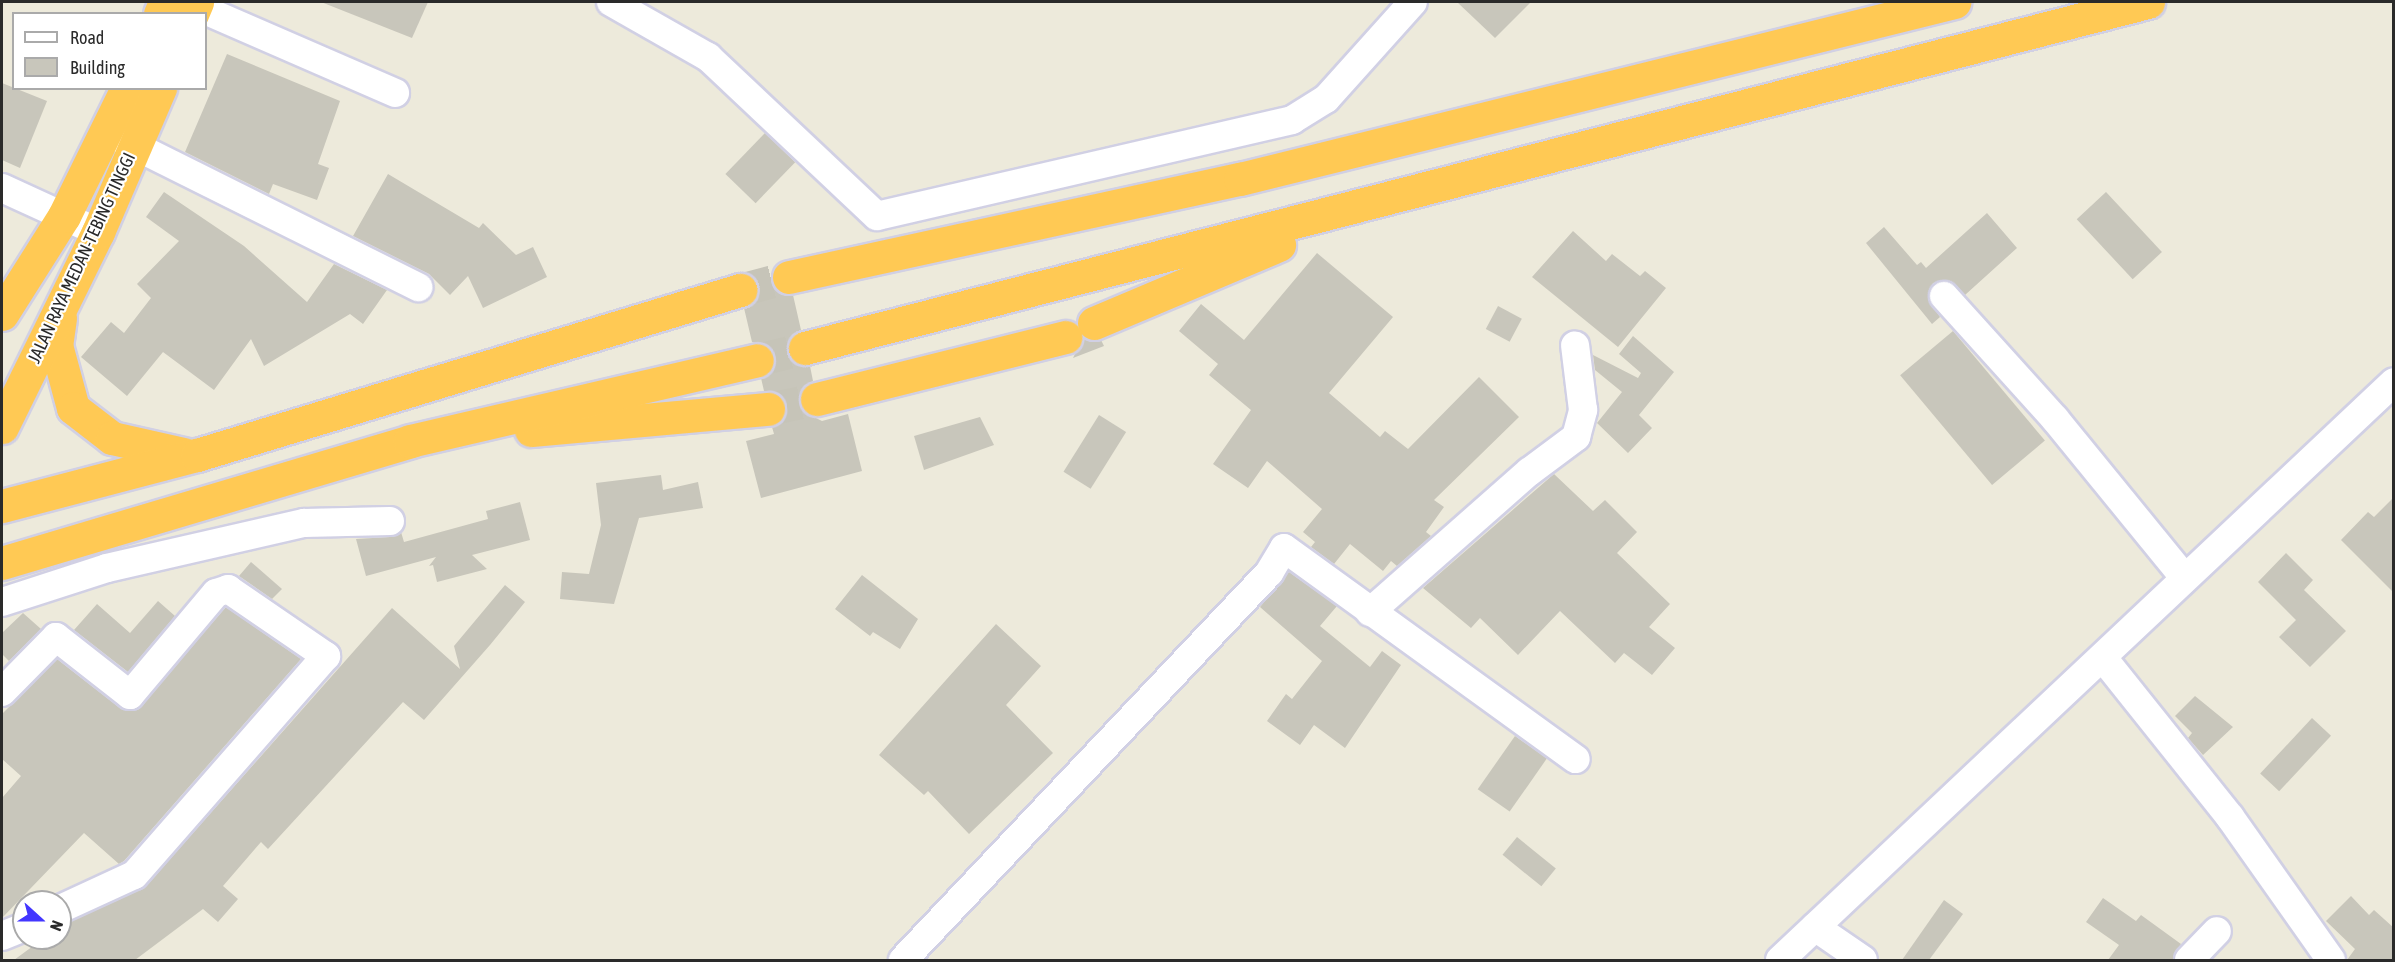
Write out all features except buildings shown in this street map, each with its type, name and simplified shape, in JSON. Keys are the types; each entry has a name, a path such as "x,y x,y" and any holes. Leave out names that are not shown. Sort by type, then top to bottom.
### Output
{"highway":[{"path":"789,277 1228,181 1954,2"},
{"path":"806,348 2148,2"},
{"path":"166,12 187,5"},
{"name":"JALAN RAYA MEDAN-TEBING TINGGI","path":"2,427 98,232 122,139 127,90"},
{"name":"JALAN RAYA MEDAN-TEBING TINGGI","path":"2,314 64,216 159,90"},
{"path":"1094,323 1393,195"},
{"path":"2,506 197,455 740,290"},
{"path":"62,304 56,345 72,408 112,438 197,455"},
{"path":"817,399 1065,337"},
{"path":"2,563 410,441 757,360"},
{"path":"410,441 768,409"}],"street":[{"path":"611,2 708,57 877,216 1292,120 1326,99 1413,2"},
{"path":"187,5 204,12"},
{"path":"207,13 395,93"},
{"path":"122,139 418,287"},
{"path":"2,188 98,232"},
{"path":"1944,296 2055,419 2184,577"},
{"path":"1370,612 1529,472 1576,437 1583,399 1575,345"},
{"path":"1780,960 2103,658 2184,577 2394,382"},
{"path":"2,602 107,568 304,523 390,521"},
{"path":"903,960 1269,573 1284,548 1576,759"},
{"path":"2,692 56,636 130,695 216,593 228,589 326,656 134,875 72,903"},
{"path":"2103,658 2230,817 2331,960"},
{"path":"1815,927 1863,960"},
{"path":"2188,960 2217,931"}],"tunnel":[{"path":"740,290 789,277"},
{"path":"757,360 805,348"},
{"path":"768,409 817,399"}]}
